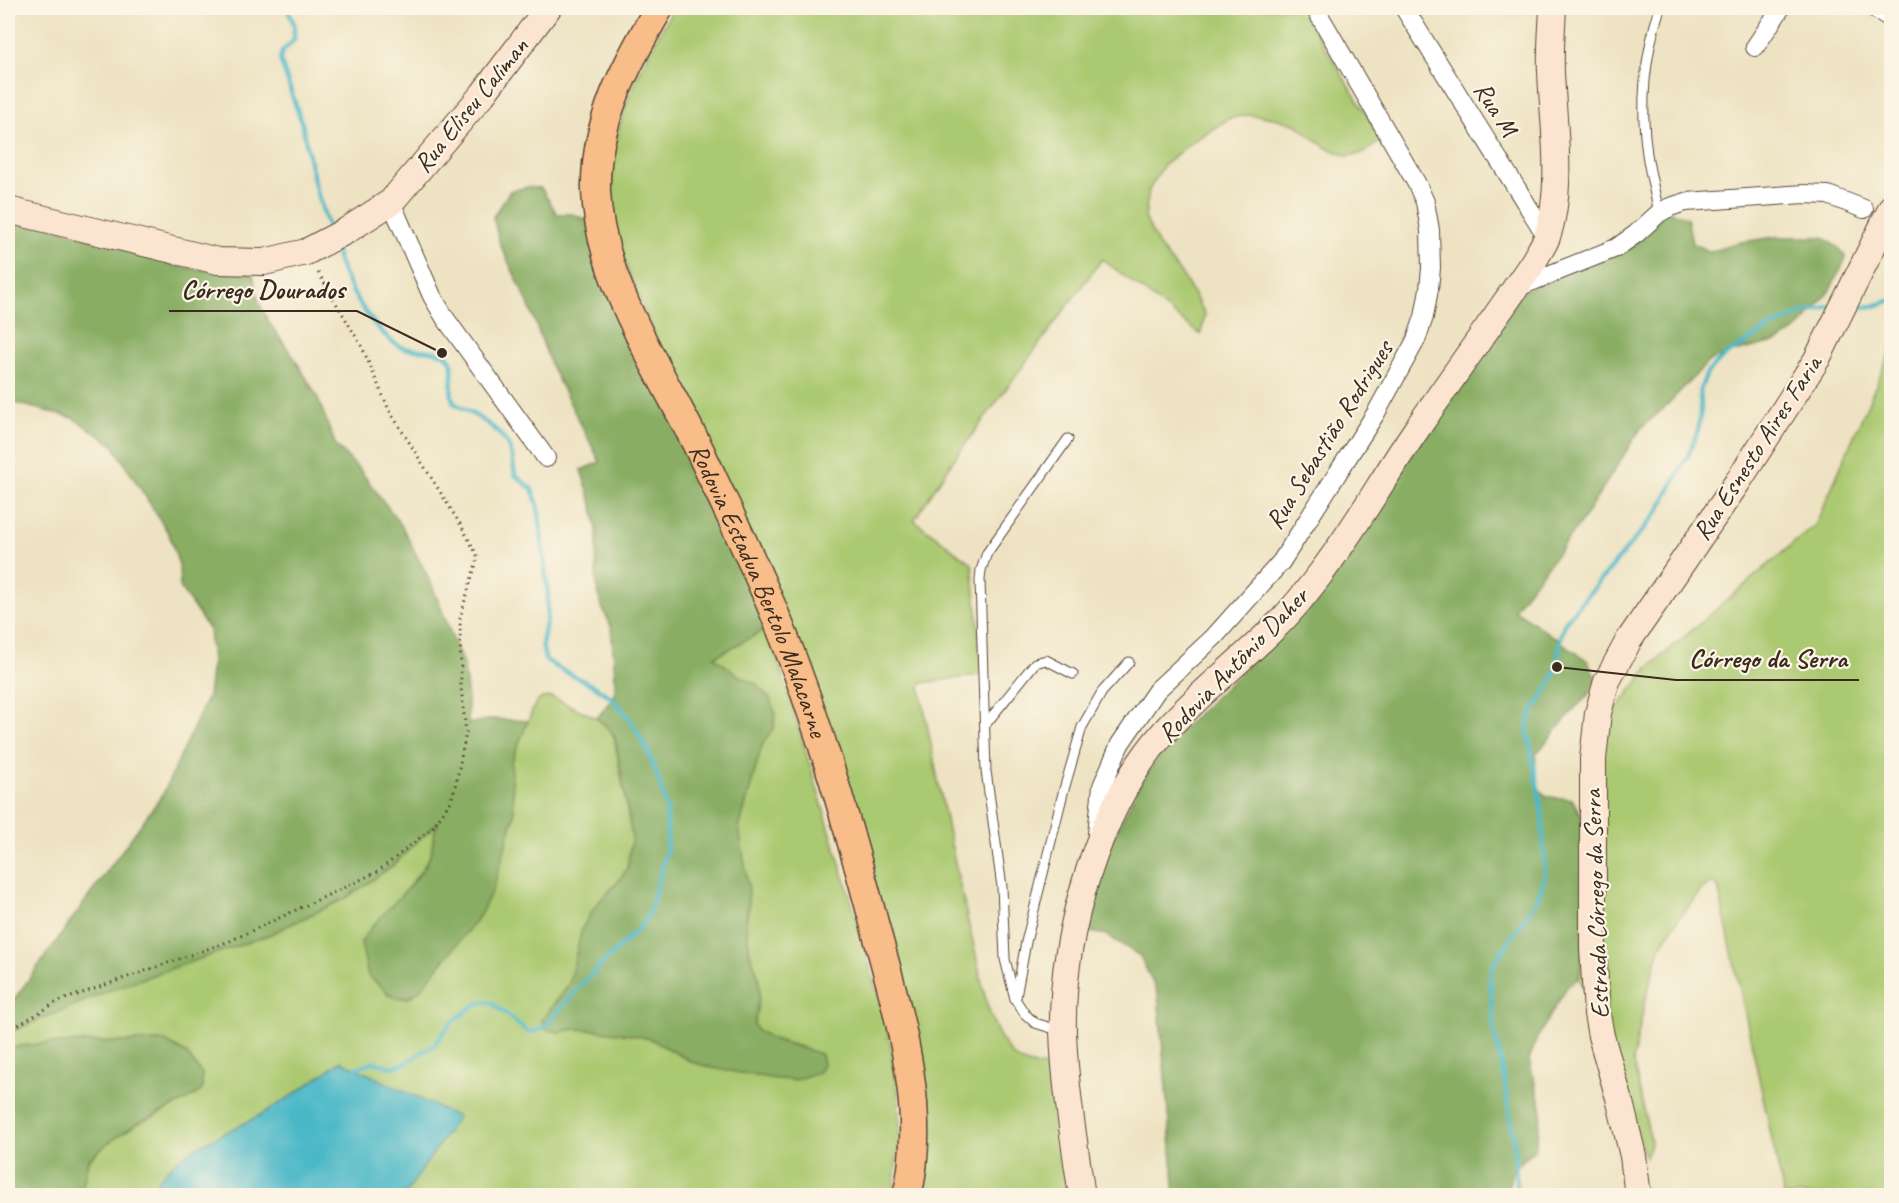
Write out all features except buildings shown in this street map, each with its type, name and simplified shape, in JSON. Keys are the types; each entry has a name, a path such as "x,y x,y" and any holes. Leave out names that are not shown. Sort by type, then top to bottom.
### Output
{"main road":[{"name":"Rodovia Estadua Bertolo Malacarne","path":"659,8 629,60 612,96 602,131 596,190 599,219 616,281 632,318 695,442 766,593 805,695 832,776 861,872 892,990 910,1074 914,1129 907,1196"}],"street":[{"name":"Rua Eliseu Caliman","path":"8,210 218,261 264,262 322,243 391,202 483,94 549,8"},
{"name":"Rua Sebastião Rodrigues","path":"1094,854 1102,786 1120,744 1157,690 1214,637 1281,562 1376,412 1416,340 1424,317 1430,289 1431,268 1430,230 1425,202 1417,184 1315,8"},
{"name":"Rua M","path":"1404,8 1547,237"},
{"name":"Rodovia Antônio Daher","path":"1082,1196 1066,1078 1063,1032 1064,991 1080,899 1094,854 1119,799 1162,734 1195,700 1278,625 1317,578 1347,538 1412,437 1534,261 1547,237 1552,213 1556,158 1551,69 1553,8"},
{"path":"1755,47 1781,8"},
{"path":"1874,8 1892,20"},
{"path":"1516,288 1616,248 1659,213 1686,202 1804,194 1828,195 1864,209"},
{"path":"391,202 432,296 445,318 546,458"},
{"name":"Rua Esnesto Aires Faria","path":"1607,681 1629,640 1784,413 1817,359 1892,207"},
{"name":"Estrada Córrego da Serra","path":"1607,681 1598,713 1593,759 1594,986 1601,1036 1628,1137 1638,1196"}],"lane":[{"path":"1659,213 1647,153 1645,104 1651,36 1660,8"},
{"path":"1063,1032 1035,1023 1015,999 1005,958 1002,887 986,771 981,570 987,553 1068,439"},
{"path":"985,725 1035,663 1046,660 1073,674"},
{"path":"1015,999 1026,942 1082,727 1102,693 1129,662"}],"path":[{"path":"8,1032 57,1002 230,941 377,872 432,828 451,801 466,733 461,687 460,617 478,557 462,527 389,410 322,243"}],"green space":[{"path":"674,8 1301,8 1382,140 1364,153 1347,156 1325,147 1297,125 1275,118 1249,115 1230,118 1190,143 1163,166 1149,190 1145,218 1159,246 1184,278 1205,314 1201,335 1102,259 952,462 914,520 972,564 983,670 979,675 922,683 920,687 952,847 990,1013 1001,1039 1013,1056 1029,1064 1054,1066 1071,1195 923,1195 929,1165 929,1104 861,838 626,265 616,229 612,195 613,162 618,131 640,70"},
{"path":"528,187 541,188 557,214 572,214 590,221 768,628 714,657 738,675 756,684 770,699 775,712 774,727 762,745 739,828 749,890 746,924 750,954 758,975 760,993 754,1025 758,1031 773,1039 821,1054 823,1064 819,1072 795,1080 712,1068 692,1062 651,1039 633,1035 595,1030 574,1029 557,1032 544,1029 542,1020 569,984 582,929 595,906 627,869 632,837 615,737 597,718 615,695 615,674 611,626 600,603 596,578 597,531 593,507 581,470 600,462 552,368 528,303 500,244 493,217 510,191"},
{"path":"1644,210 1670,211 1687,218 1692,243 1710,252 1741,242 1776,237 1823,237 1841,250 1846,258 1830,290 1800,327 1779,341 1710,360 1664,408 1641,428 1582,521 1514,609 1588,661 1596,679 1587,697 1536,754 1536,780 1541,791 1551,797 1572,799 1583,819 1583,949 1579,978 1567,987 1537,1038 1529,1060 1542,1110 1535,1149 1512,1171 1507,1195 1175,1195 1158,994 1140,956 1107,935 1083,931 1105,855 1140,783 1171,740 1264,650 1521,293 1629,237"},
{"path":"8,213 180,267 253,274 259,303 317,396 336,446 360,470 401,525 432,585 464,667 468,698 468,724 492,719 528,721 511,762 514,816 493,889 480,915 419,991 408,998 395,998 368,976 361,942 425,866 431,854 438,822 391,867 346,898 266,936 115,988 8,1033 8,1008 163,794 208,696 212,662 209,630 180,587 179,565 169,534 113,445 73,418 8,401"},
{"path":"1891,350 1891,1195 1784,1195 1718,887 1713,883 1703,888 1676,922 1660,948 1645,1001 1633,1060 1651,1142 1645,1157 1590,1000 1579,978 1602,728 1649,667 1816,524"},
{"path":"768,628 852,903 888,1032 897,1080 900,1128 893,1196 405,1195 412,1184 395,1087 341,1061 269,1110 187,1154 160,1178 148,1195 81,1195 88,1160 135,1125 187,1100 202,1090 202,1074 186,1053 165,1041 49,1043 20,1046 8,1050 8,1033 115,988 266,936 346,898 391,867 439,821 434,834 432,853 401,896 387,994 395,998 408,998 419,991 493,889 514,816 511,762 535,704 542,698 551,697 597,718 609,729 614,737 632,837 627,869 595,906 569,984 542,1020 557,1032 574,1029 595,1030 651,1039 692,1062 732,1071 801,1047 773,1039 758,1031 754,1025 760,993 758,975 750,954 746,924 749,907 739,828 762,745 774,727 756,684 738,675 714,657"},
{"path":"165,1041 186,1053 202,1074 202,1090 187,1100 135,1125 88,1160 81,1195 8,1195 8,1050 20,1046 49,1043"}],"water":[{"path":"341,1061 458,1117 405,1195 148,1195 160,1178 187,1154 269,1110"}],"waterway":[{"path":"287,8 294,24 294,40 282,52 280,59 302,124 315,185 329,230"},
{"path":"334,247 342,271 373,323 401,347 446,355 452,367 451,392 454,403 489,424 509,447 515,475 532,489 538,505 548,595 547,619 542,644 545,659 612,698 630,719 647,749 667,810 667,850 650,911 642,925 577,989 549,1022 538,1031 528,1032 492,1003 482,1002 473,1006 450,1024 435,1044 404,1064 392,1067 373,1062 356,1068 356,1072"},
{"path":"1851,308 1874,306 1892,300"},
{"path":"1517,1196 1514,1143 1502,1065 1495,1037 1490,982 1493,965 1538,898 1545,876 1542,812 1527,728 1532,712 1549,686 1557,667 1560,638 1565,622 1658,512 1690,451 1698,430 1701,408 1700,390 1707,373 1723,357 1771,327 1805,312 1834,306"}],"place":[{"name":"Córrego Dourados","path":"442,353"},
{"name":"Córrego da Serra","path":"1557,667"}]}
